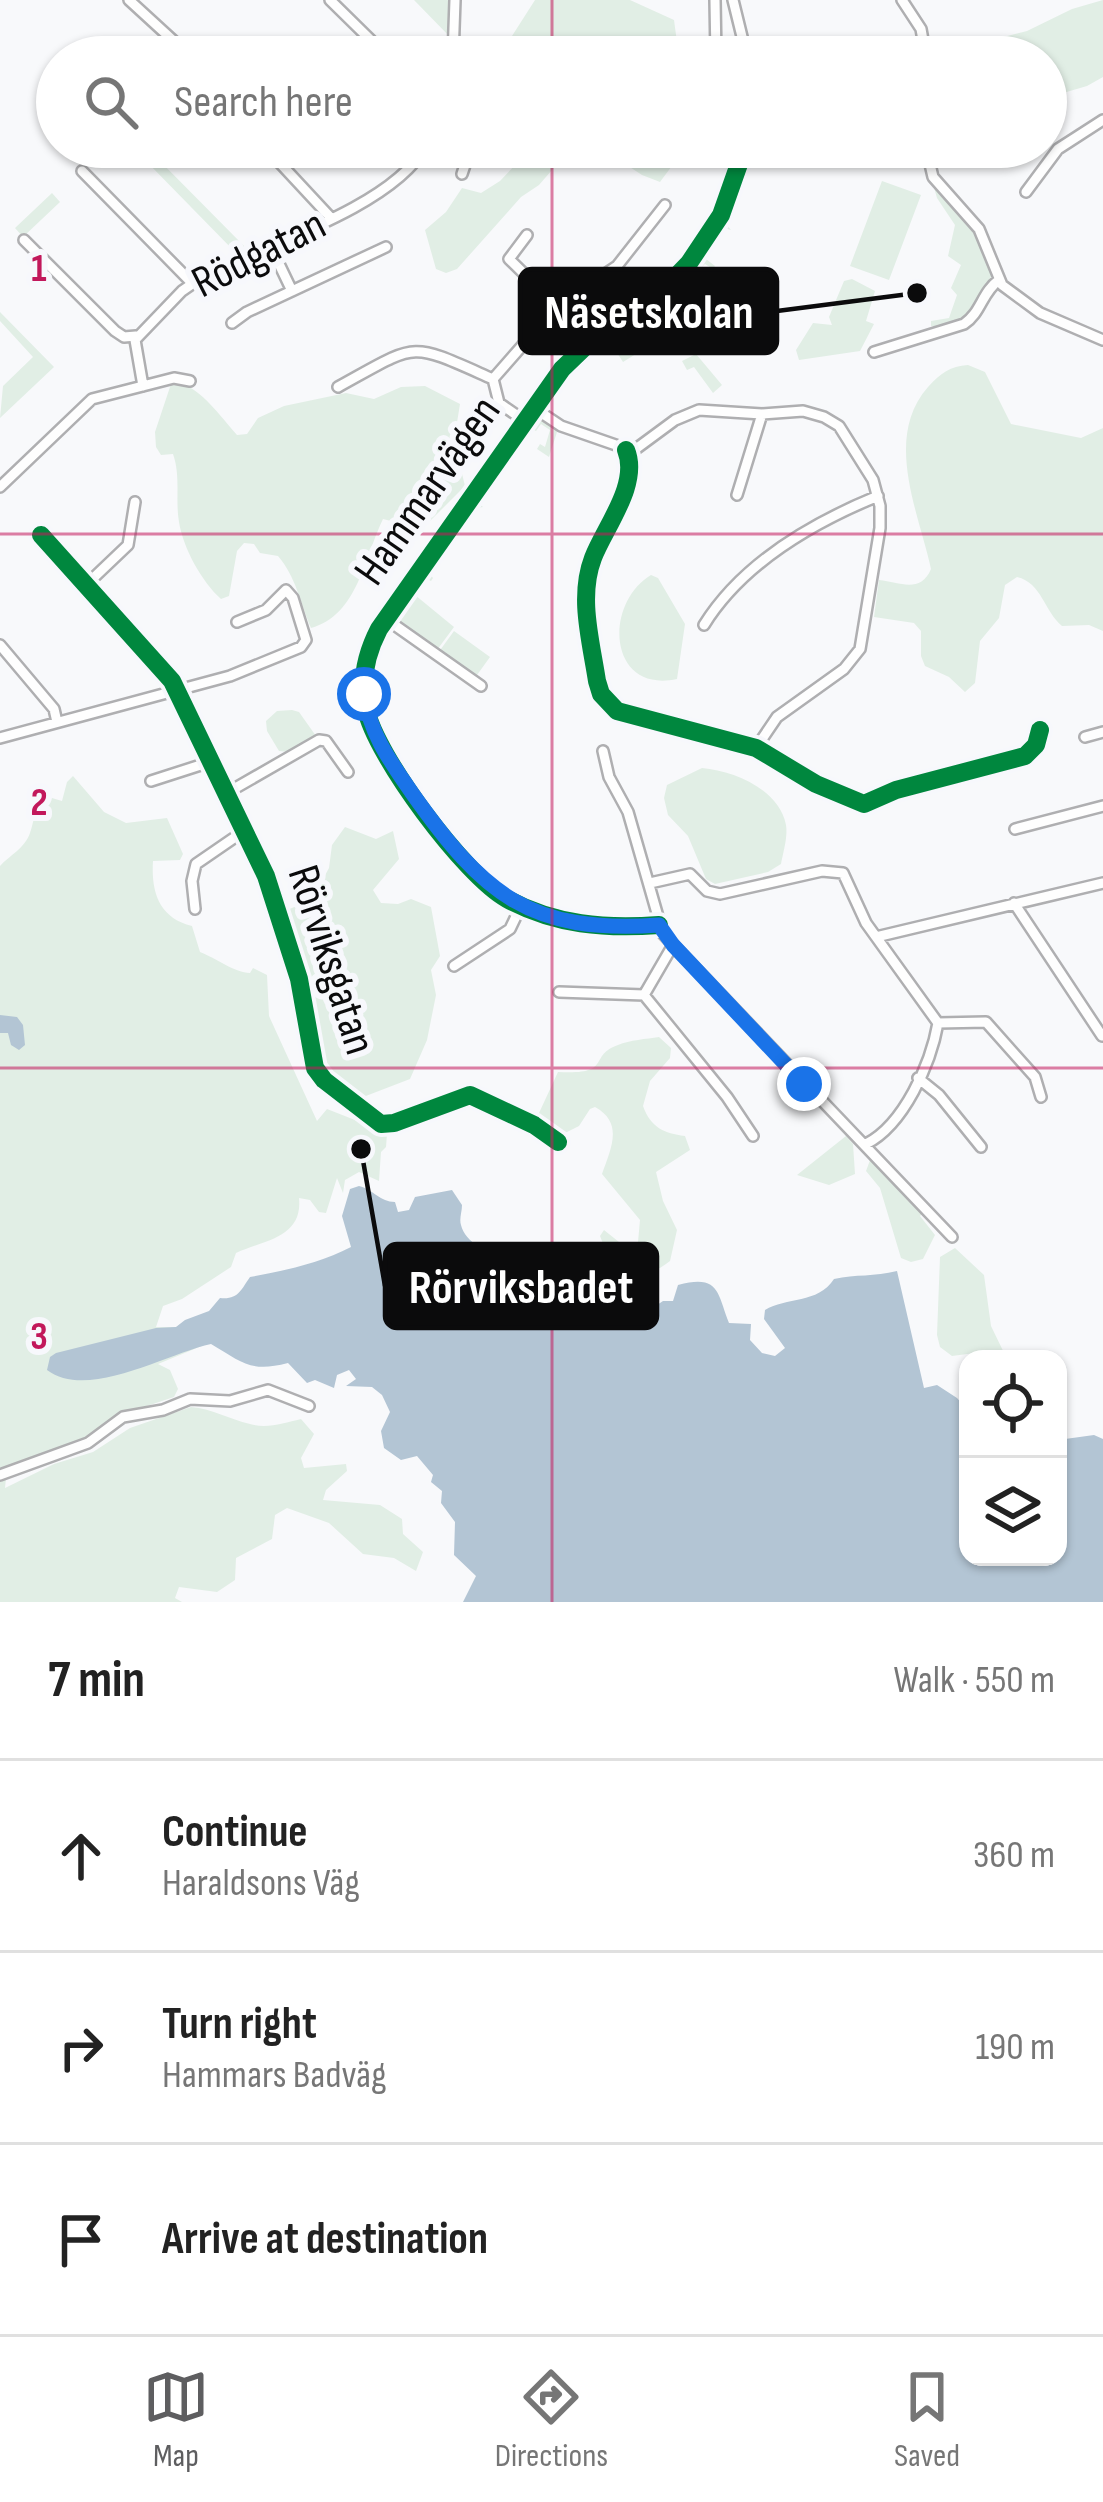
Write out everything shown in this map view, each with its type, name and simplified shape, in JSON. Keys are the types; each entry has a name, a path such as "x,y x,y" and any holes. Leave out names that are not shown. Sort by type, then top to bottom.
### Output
{"street":[{"path":"130,0 168,36"},
{"path":"330,0 367,36"},
{"path":"454,36 455,0"},
{"path":"715,0 716,36"},
{"path":"733,0 742,36"},
{"path":"902,0 922,36"},
{"path":"1067,143 1103,120"},
{"path":"285,168 331,218"},
{"name":"Rödgatan","path":"136,336 192,283 331,218 390,187 411,168"},
{"path":"462,174 464,168"},
{"name":"Hammarvägen","path":"521,906 497,893 474,871 383,752 366,709 365,671 372,644 573,356 646,304 689,263 721,215 738,168"},
{"path":"931,168 933,177 979,229 999,280 1040,313 1103,340"},
{"path":"1026,192 1044,168"},
{"path":"82,171 192,283"},
{"path":"493,379 556,306 617,266 665,205"},
{"path":"527,235 509,259 556,306"},
{"path":"23,240 120,334 136,336 134,352 143,386"},
{"path":"270,245 292,291"},
{"path":"232,323 386,247"},
{"path":"874,352 964,324 974,316 988,288 999,280"},
{"path":"338,387 413,349 428,350 493,379"},
{"path":"0,487 99,396 181,377 190,381"},
{"path":"493,379 499,403 525,421"},
{"path":"533,408 560,426 626,450 643,448 692,412 712,409 805,412 832,421 853,442 878,496 880,528 860,649 844,669 777,717 756,748"},
{"path":"736,495 762,414"},
{"path":"626,450 630,459 626,482 592,560 585,589 601,694 625,716 756,748 816,784 864,804 896,790 1025,756 1036,745 1040,730"},
{"path":"704,625 720,602 772,553 878,496"},
{"path":"86,585 128,545 135,502"},
{"name":"Rörviksgatan","path":"41,535 166,672 176,690 276,902 301,988 313,1062 324,1080 381,1124 470,1095 546,1131 558,1142"},
{"path":"0,738 248,669 301,647 306,640 286,590 266,610 238,622"},
{"path":"386,620 481,686"},
{"path":"0,645 54,709 57,722"},
{"path":"1085,737 1103,732"},
{"path":"225,794 319,740 326,741 348,772"},
{"path":"603,751 609,777 628,812 659,925 673,945 952,1238"},
{"path":"151,781 210,762"},
{"path":"1015,829 1103,806"},
{"name":"Rörviksgatan","path":"195,909 192,881 196,864 244,831"},
{"path":"650,883 690,874 707,891 720,894 822,871 839,872 849,882 876,938 938,1023"},
{"path":"876,938 1103,883"},
{"path":"1014,903 1102,1036"},
{"path":"454,966 510,928 521,906 592,926 659,925"},
{"path":"644,995 673,945"},
{"path":"559,992 644,995 753,1136"},
{"path":"938,1023 986,1022 1035,1077 1041,1097"},
{"path":"866,1144 892,1123 918,1078 938,1023"},
{"path":"918,1078 939,1094 981,1147"},
{"path":"0,1475 88,1443 123,1418 190,1399 222,1402 268,1390 309,1406"}],"shaded area":[{"path":"414,0 450,0 454,20 449,36"},
{"path":"535,0 630,0 674,20 676,36 512,36"},
{"path":"1103,0 1103,77 1067,92 1067,36 1007,36"},
{"path":"153,168 167,168 247,249 236,253"},
{"path":"512,168 554,168 457,269 446,273 436,269 425,230 446,212 462,188 481,193"},
{"path":"631,168 670,168 660,182"},
{"path":"882,181 921,195 889,280 850,266"},
{"path":"933,184 973,228 992,275 970,312 943,327 931,326 931,321 949,318 957,295 951,288 961,265 948,256 955,225"},
{"path":"52,193 60,202 23,237 15,228"},
{"path":"726,224 731,230 724,228 706,259 713,269 705,264 655,312 655,304 696,264"},
{"path":"852,279 875,291 866,321 874,324 860,351 799,360 796,350 813,323 832,325 829,317 844,281"},
{"path":"0,312 54,367 0,418 3,386 33,357 0,321"},
{"path":"643,313 651,315 651,321 646,319 631,330 644,349 623,362 606,336"},
{"path":"696,354 722,385 713,393 694,367 687,370 682,361"},
{"path":"968,365 985,372 1011,424 1081,438 1103,428 1103,631 1089,625 1062,626 1032,585 1017,577 1005,585 999,618 980,641 975,683 965,692 949,677 925,666 921,631 914,623 874,617 879,580 916,584 931,569 908,476 908,429 928,387 946,371"},
{"path":"178,382 203,397 237,435 247,434 258,418 284,406 346,393 374,399 401,387 425,386 460,404 454,441 465,486 422,529 383,519 358,583 327,621 311,628 284,564 278,556 260,553 254,544 244,543 237,551 229,596 221,599 200,574 185,543 173,454 161,455 156,447 155,432 171,384"},
{"path":"541,418 558,429 549,457 537,449 540,444 545,447 550,430 541,424 536,431 530,428 478,503 483,507 477,508 475,500 527,424"},
{"path":"428,571 433,578 425,578 415,595 454,627 437,650 396,620"},
{"path":"651,575 658,578 685,624 677,679 654,680 637,673 620,644 625,606"},
{"path":"454,631 490,657 477,675 438,653"},
{"path":"277,711 299,712 316,736 289,752 279,751 266,721"},
{"path":"702,768 741,778 774,801 786,825 781,864 768,872 715,884 706,879 688,836 668,815 664,798 667,785"},
{"path":"73,776 104,812 126,823 167,818 183,854 180,860 153,861 159,902 172,917 192,926 200,952 238,971 250,973 253,968 267,975 269,1016 317,1121 327,1109 383,1131 386,1147 381,1152 379,1181 359,1172 345,1180 343,1193 337,1178 326,1213 299,1198 299,1211 288,1230 236,1253 231,1267 163,1306 156,1327 184,1323 204,1345 158,1364 170,1370 178,1389 174,1397 117,1416 84,1441 0,1471 0,866 28,838 40,801 62,801"},
{"path":"345,827 376,839 393,831 399,859 373,890 381,903 411,899 431,907 440,956 431,970 436,995 427,1040 410,1079 358,1099 318,1058 306,986 283,912 312,899 329,868 332,845"},
{"path":"659,1037 671,1048 670,1058 650,1081 643,1106 659,1128 685,1136 690,1150 656,1172 677,1230 670,1261 650,1272 628,1274 613,1269 600,1236 604,1230 619,1242 638,1242 640,1220 602,1174 613,1137 610,1121 595,1107 579,1126 565,1133 547,1127 539,1113 558,1072 587,1071 609,1049"},
{"path":"846,1136 853,1144 855,1174 829,1185 797,1175"},
{"path":"872,1155 925,1211 920,1216 935,1235 923,1259 901,1258 880,1188 866,1171"},
{"path":"955,1248 984,1275 991,1326 1003,1350 959,1350 959,1355 952,1356 940,1347 940,1257"},
{"path":"191,1407 256,1425 301,1419 314,1434 301,1458 304,1468 346,1464 347,1471 326,1490 323,1500 380,1505 402,1519 403,1534 423,1552 416,1571 394,1558 363,1554 329,1523 287,1508 275,1515 272,1539 236,1558 235,1580 217,1592 179,1587 175,1598 182,1602 0,1602 0,1478 6,1478 5,1488 54,1464 93,1452 130,1428"}],"water":[{"path":"0,1015 17,1017 23,1025 25,1045 19,1050 11,1045 8,1033 0,1033"},
{"path":"359,1186 395,1202 398,1212 409,1210 415,1197 452,1190 462,1205 461,1225 473,1242 538,1273 529,1297 533,1301 550,1300 546,1290 553,1283 613,1287 617,1291 607,1300 611,1304 637,1298 645,1313 663,1301 673,1301 678,1285 709,1284 719,1295 729,1323 751,1324 750,1340 762,1353 775,1356 785,1348 764,1319 765,1310 819,1293 834,1279 897,1271 924,1388 937,1385 959,1400 959,1566 1067,1566 1067,1439 1094,1435 1103,1439 1103,1602 463,1602 476,1576 454,1555 455,1522 441,1503 442,1491 431,1482 433,1475 417,1456 401,1460 384,1448 381,1431 390,1412 372,1387 346,1386 356,1379 349,1370 337,1375 334,1388 315,1380 307,1383 288,1363 255,1366 211,1344 106,1378 64,1378 47,1370 56,1353 176,1327 209,1311 220,1298 235,1296 250,1277 302,1266 351,1247 342,1216 350,1189"}],"cycle path":[{"path":"659,925 562,920 525,908 489,886 446,841 386,755 366,709 364,678 379,629 562,369 589,343 659,294 689,263 721,215 738,168"},
{"path":"626,450 625,491 593,558 586,588 597,681 601,694 617,711 756,748 816,784 864,804 896,790 1025,756 1036,745 1040,730"},
{"path":"41,535 172,681 266,876 299,979 315,1068 324,1080 381,1124 470,1095 534,1125 558,1142"}],"place":[{"name":"Näsetskolan","path":"917,293"},
{"name":"Rörviksbadet","path":"361,1149"}],"route":[{"path":"364,694 370,724 383,752 442,834 490,886 521,906 562,920 604,928 659,925 804,1084"}]}
